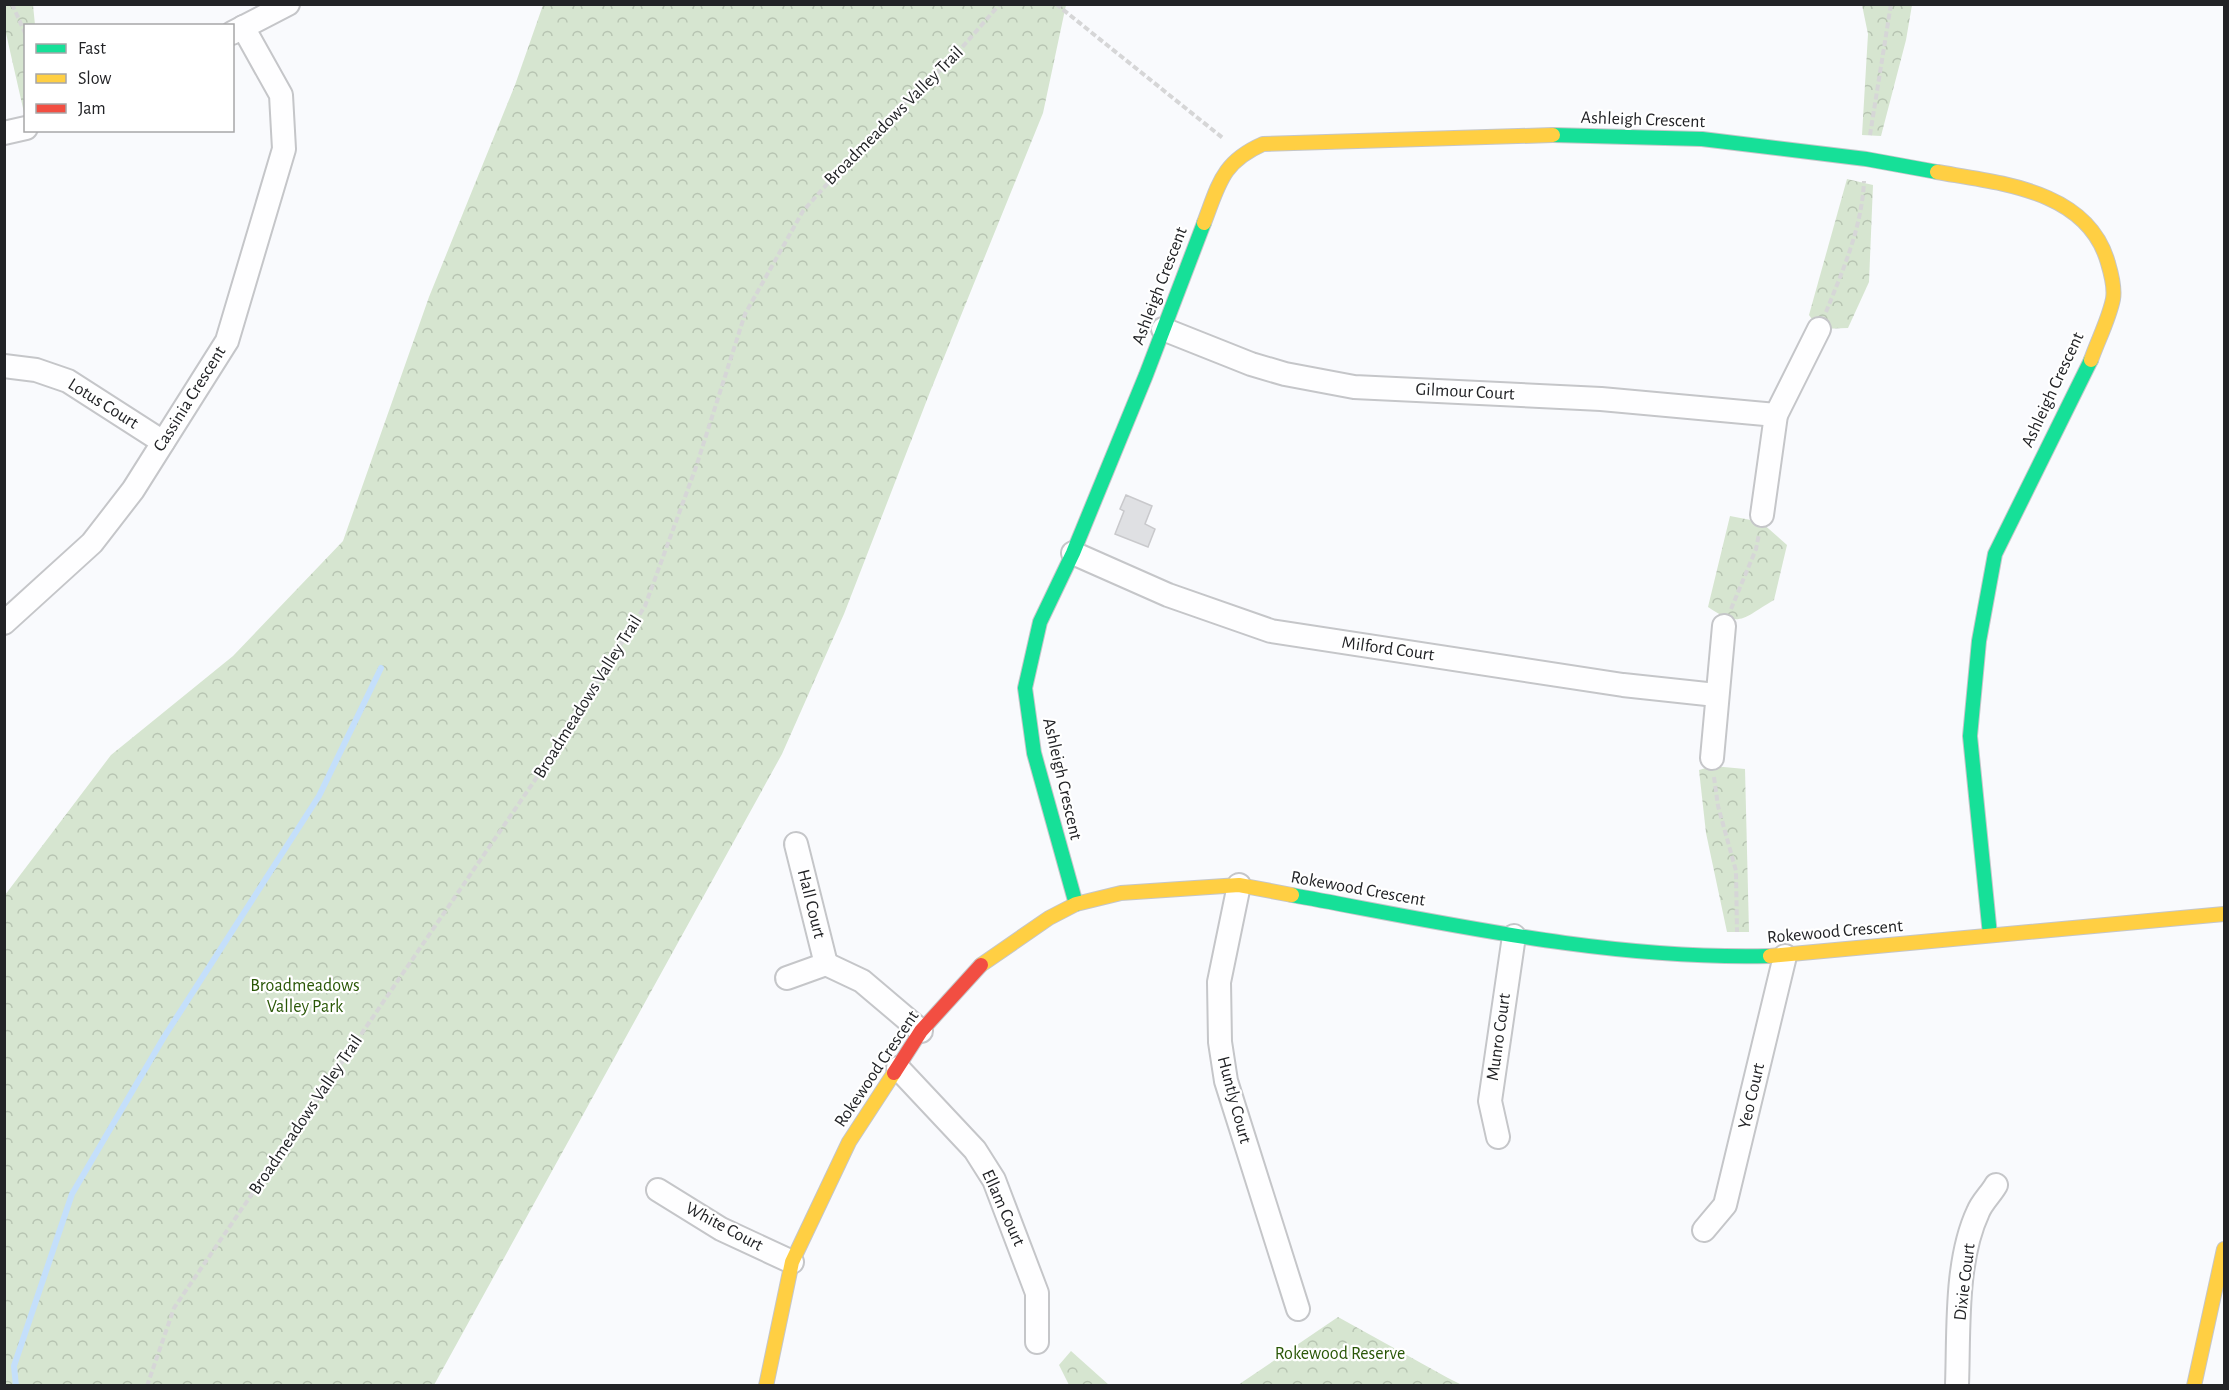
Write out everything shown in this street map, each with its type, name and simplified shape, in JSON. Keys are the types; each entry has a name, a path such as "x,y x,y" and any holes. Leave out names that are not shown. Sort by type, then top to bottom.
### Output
{"street":[{"path":"238,30 288,4"},
{"name":"Cassinia Crescent","path":"4,623 92,543 133,490 227,341 284,149 281,95 238,30"},
{"path":"4,133 24,128"},
{"name":"Ashleigh Crescent","path":"1076,904 1034,753 1025,688 1040,622 1073,553 1222,175 1242,153 1263,144 1511,135 1702,139 1866,159 2020,187 2061,203 2092,230 2104,247 2111,272 2113,298 2088,368 1995,554 1979,641 1970,736 1990,935"},
{"name":"Gilmour Court","path":"1163,329 1251,364 1286,374 1354,387 1602,399 1776,415"},
{"path":"1762,515 1776,415 1820,329"},
{"name":"Lotus Court","path":"4,366 36,370 69,381 164,442"},
{"name":"Milford Court","path":"1073,553 1168,595 1271,632 1623,685 1716,695"},
{"path":"1712,758 1724,626"},
{"name":"Hall Court","path":"796,844 826,964"},
{"name":"Rokewood Crescent","path":"766,1386 792,1262 849,1142 921,1031 982,964 1049,918 1076,904 1121,893 1239,885 1514,936 1625,952 1737,957 1785,956 2224,914"},
{"name":"Huntly Court","path":"1239,885 1219,982 1221,1052 1226,1081 1298,1309"},
{"name":"Munro Court","path":"1498,1137 1490,1101 1514,936"},
{"name":"Yeo Court","path":"1704,1230 1725,1205 1785,956"},
{"name":"Hall Court","path":"787,978 826,964 862,981 921,1031"},
{"name":"Ellam Court","path":"898,1068 975,1150 994,1180 1037,1293 1037,1342"},
{"name":"Dixie Court","path":"1957,1385 1960,1294 1967,1250 1978,1212 1996,1185"},
{"name":"White Court","path":"658,1190 721,1229 792,1262"},
{"path":"2193,1386 2218,1308 2224,1249"},
{"path":"1952,1386 1966,1386"}],"path":[{"path":"12,4 24,31"},
{"name":"Broadmeadows Valley Trail","path":"147,1386 174,1308 535,780 645,606 696,467 745,314 803,211 869,137 951,60 1000,4"},
{"path":"1056,4 1242,153"},
{"path":"1724,626 1756,549 1762,515"},
{"path":"1712,758 1719,806 1736,871 1737,957"}],"green space":[{"path":"4,5 33,5 35,24 24,24 24,113 5,29"},
{"name":"Broadmeadows Valley Park","path":"543,5 1066,5 1043,113 930,392 844,614 782,754 434,1385 5,1385 5,895 111,755 233,656 343,541 429,297 515,85"},
{"path":"1862,5 1912,5 1906,40 1881,136 1862,135 1868,34"},
{"path":"1847,179 1873,185 1869,282 1848,328 1819,329 1809,315"},
{"path":"1730,516 1761,522 1787,545 1774,600 1748,616 1735,619 1727,618 1708,607"},
{"path":"1713,766 1745,769 1749,932 1727,932 1706,833 1699,770"},
{"name":"Rokewood Reserve","path":"1338,1317 1448,1378 1462,1385 1238,1385"},
{"path":"1071,1351 1109,1385 1069,1385 1059,1365"}],"building":[{"path":"1126,495 1152,506 1145,524 1155,529 1148,547 1115,534 1124,511 1120,509"}],"waterway":[{"path":"16,1386 14,1366 72,1194 164,1037 319,796 381,668"}],"traffic: fast":[{"path":"1553,135 1702,139 1866,159 1937,172"},
{"path":"1076,904 1034,753 1025,688 1040,622 1073,553 1146,375 1204,223"},
{"path":"1990,935 1970,736 1979,641 1995,554 2091,360"},
{"path":"1292,895 1470,928 1589,946 1709,956 1770,956"}],"traffic: slow":[{"path":"1204,223 1218,186 1230,167 1249,151 1263,144 1553,135"},
{"path":"1937,172 2014,186 2039,194 2062,205 2082,220 2097,239 2109,267 2113,295 2109,314 2091,360"},
{"path":"981,965 1049,918 1076,904 1121,893 1239,885 1292,895"},
{"path":"1770,956 2224,914"},
{"path":"766,1386 792,1262 849,1142 894,1073"},
{"path":"2194,1386 2224,1249"}],"traffic: jam":[{"path":"894,1073 921,1031 981,965"}]}
